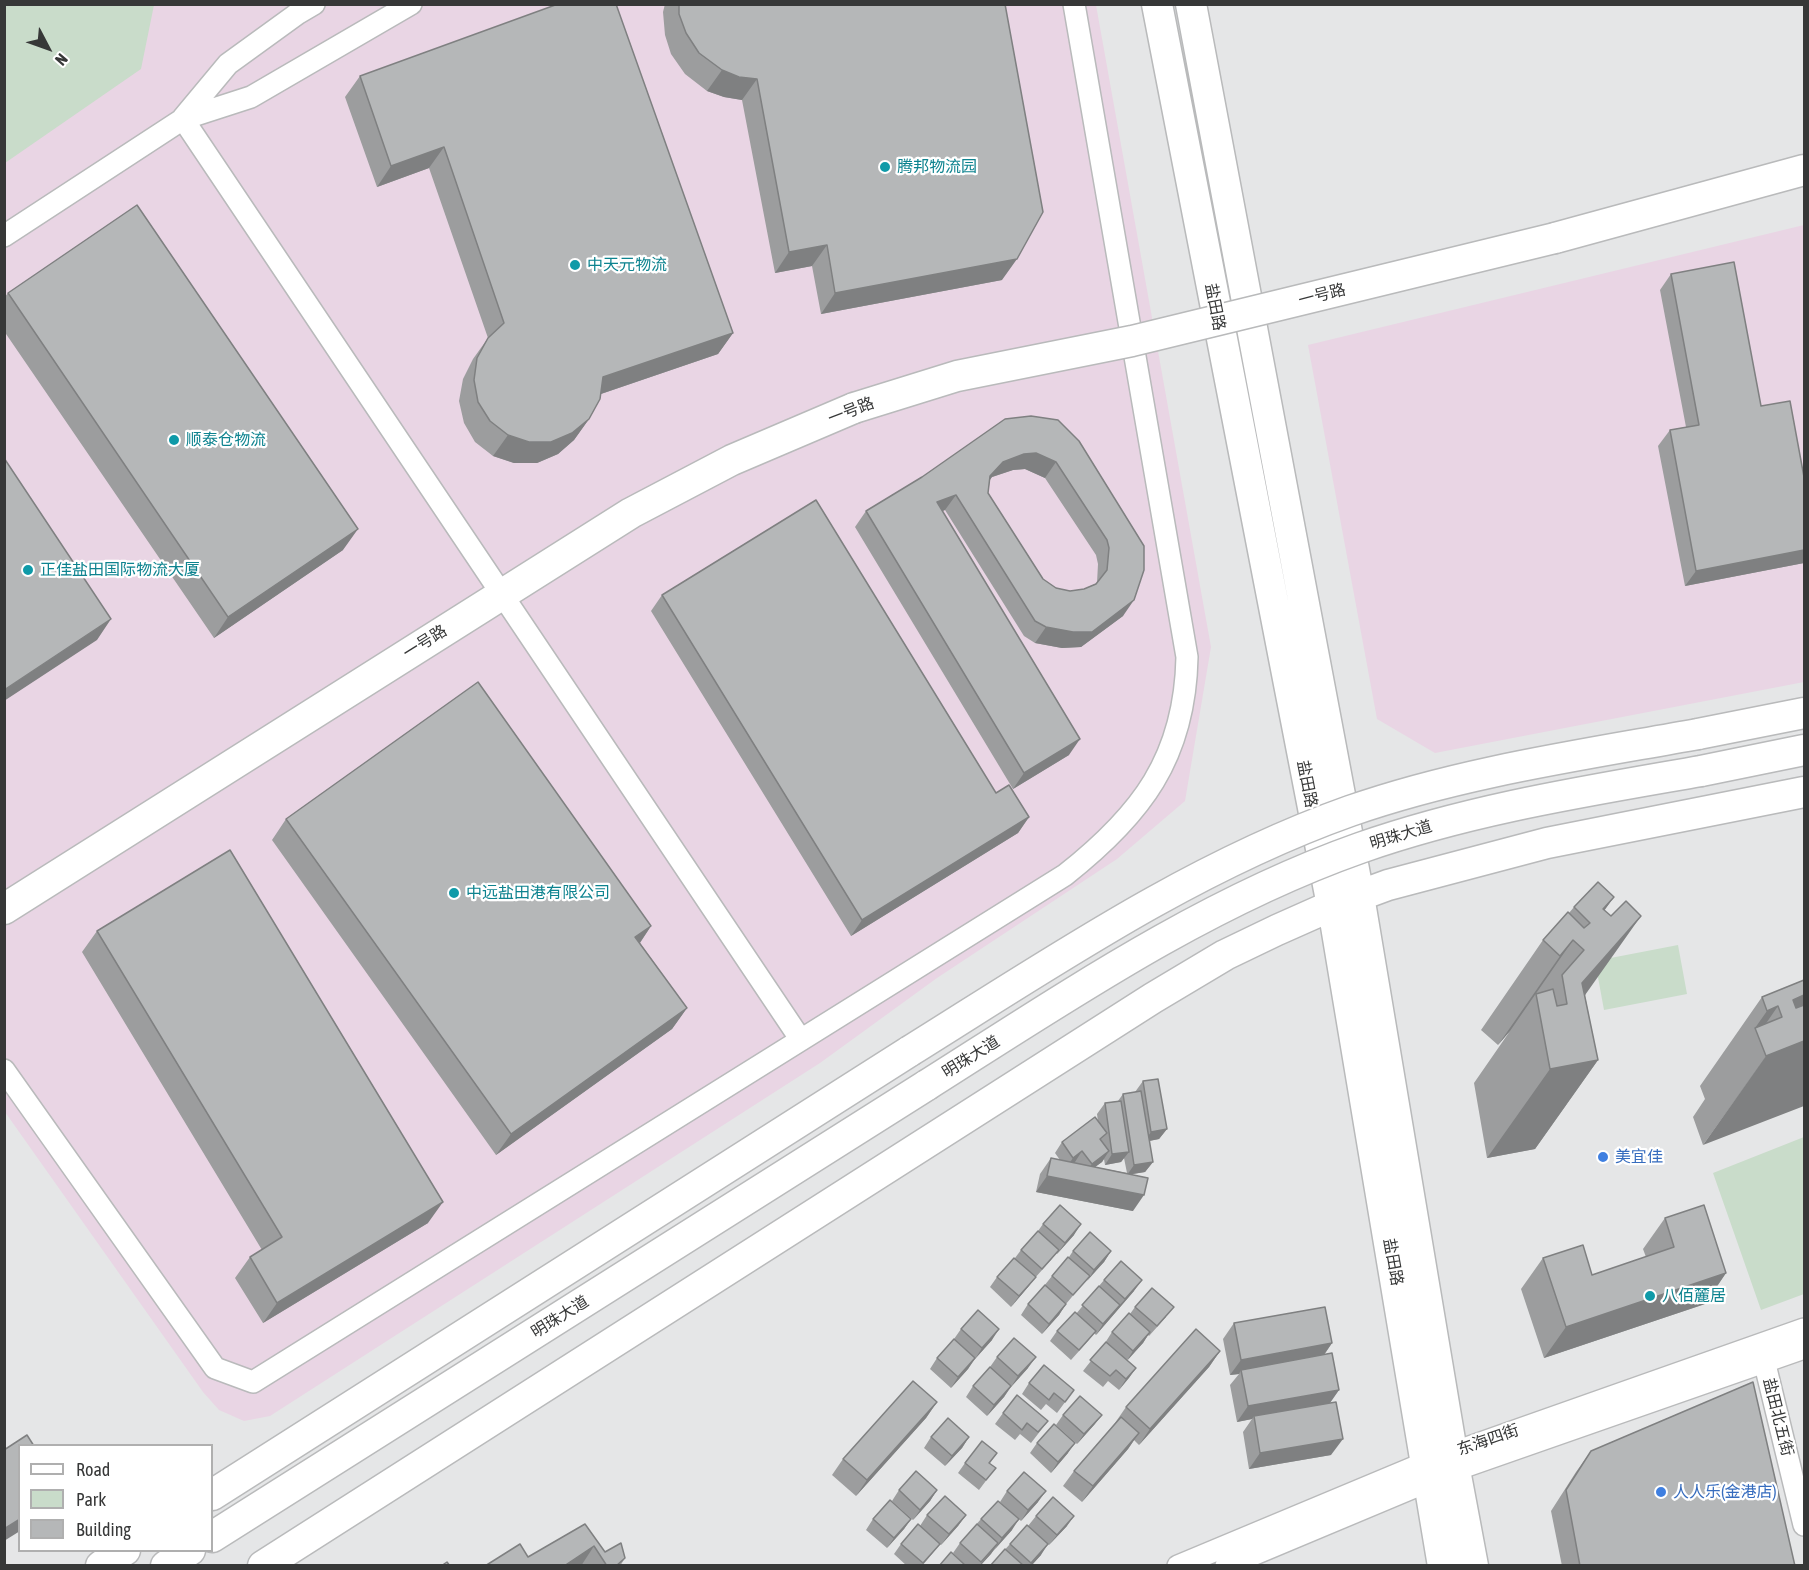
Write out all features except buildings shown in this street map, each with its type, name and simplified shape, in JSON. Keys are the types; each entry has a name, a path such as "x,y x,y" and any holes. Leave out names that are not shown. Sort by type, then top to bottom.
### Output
{"street":[{"path":"183,119 228,64 314,4"},
{"path":"4,236 183,119 251,97 411,4"},
{"path":"4,1070 215,1368 253,1382 1065,875 1122,825 1148,793 1166,760 1178,727 1184,698 1187,657 1074,4"},
{"name":"盐田路","path":"1157,4 1347,910"},
{"name":"盐田路","path":"1191,4 1441,1466 1473,1566"},
{"path":"183,119 801,1040"},
{"name":"一号路","path":"4,909 631,513 732,460 854,408 957,376 1132,341 1556,238 1804,170"},
{"path":"213,1494 910,1051 1149,905 1214,870 1281,838 1350,811 1422,789 1491,772 1804,713"},
{"name":"明珠大道","path":"213,1536 927,1085 1163,938 1227,904 1292,874 1360,848 1428,826 1564,795 1804,750"},
{"path":"299,1566 1162,1017 1388,885 1464,863 1547,843 1804,792"},
{"path":"262,1566 1153,998 1225,955 1347,910 1550,864 1804,813"},
{"name":"东海四街","path":"1178,1566 1441,1466 1763,1353 1804,1329"},
{"name":"东海四街","path":"1763,1353 1804,1348"},
{"name":"盐田北五街","path":"1763,1353 1804,1525"},
{"name":"盐田路","path":"1441,1466 1443,1566"},
{"name":"东海四街","path":"1226,1566 1441,1466"},
{"path":"101,1566 123,1552"},
{"path":"166,1566 188,1552"}],"shaded area":[{"path":"4,5 1096,5 1211,647 1185,801 1117,859 937,978 820,1063 270,1416 244,1421 219,1410 203,1392 5,1112"},
{"path":"1804,225 1804,682 1435,753 1377,719 1308,345"}],"green space":[{"path":"5,4 154,5 141,69 5,163"},
{"path":"1678,945 1687,994 1604,1010 1595,961"},
{"path":"1804,1137 1804,1294 1761,1310 1713,1173"}],"place":[{"name":"腾邦物流园","path":"885,167"},
{"name":"中天元物流","path":"575,265"},
{"name":"顺泰仓物流","path":"174,440"},
{"name":"正佳盐田国际物流大厦","path":"28,570"},
{"name":"中远盐田港有限公司","path":"454,893"},
{"name":"美宜佳","path":"1603,1157"},
{"name":"八佰麓居","path":"1650,1296"},
{"name":"人人乐(金港店)","path":"1661,1492"}]}
